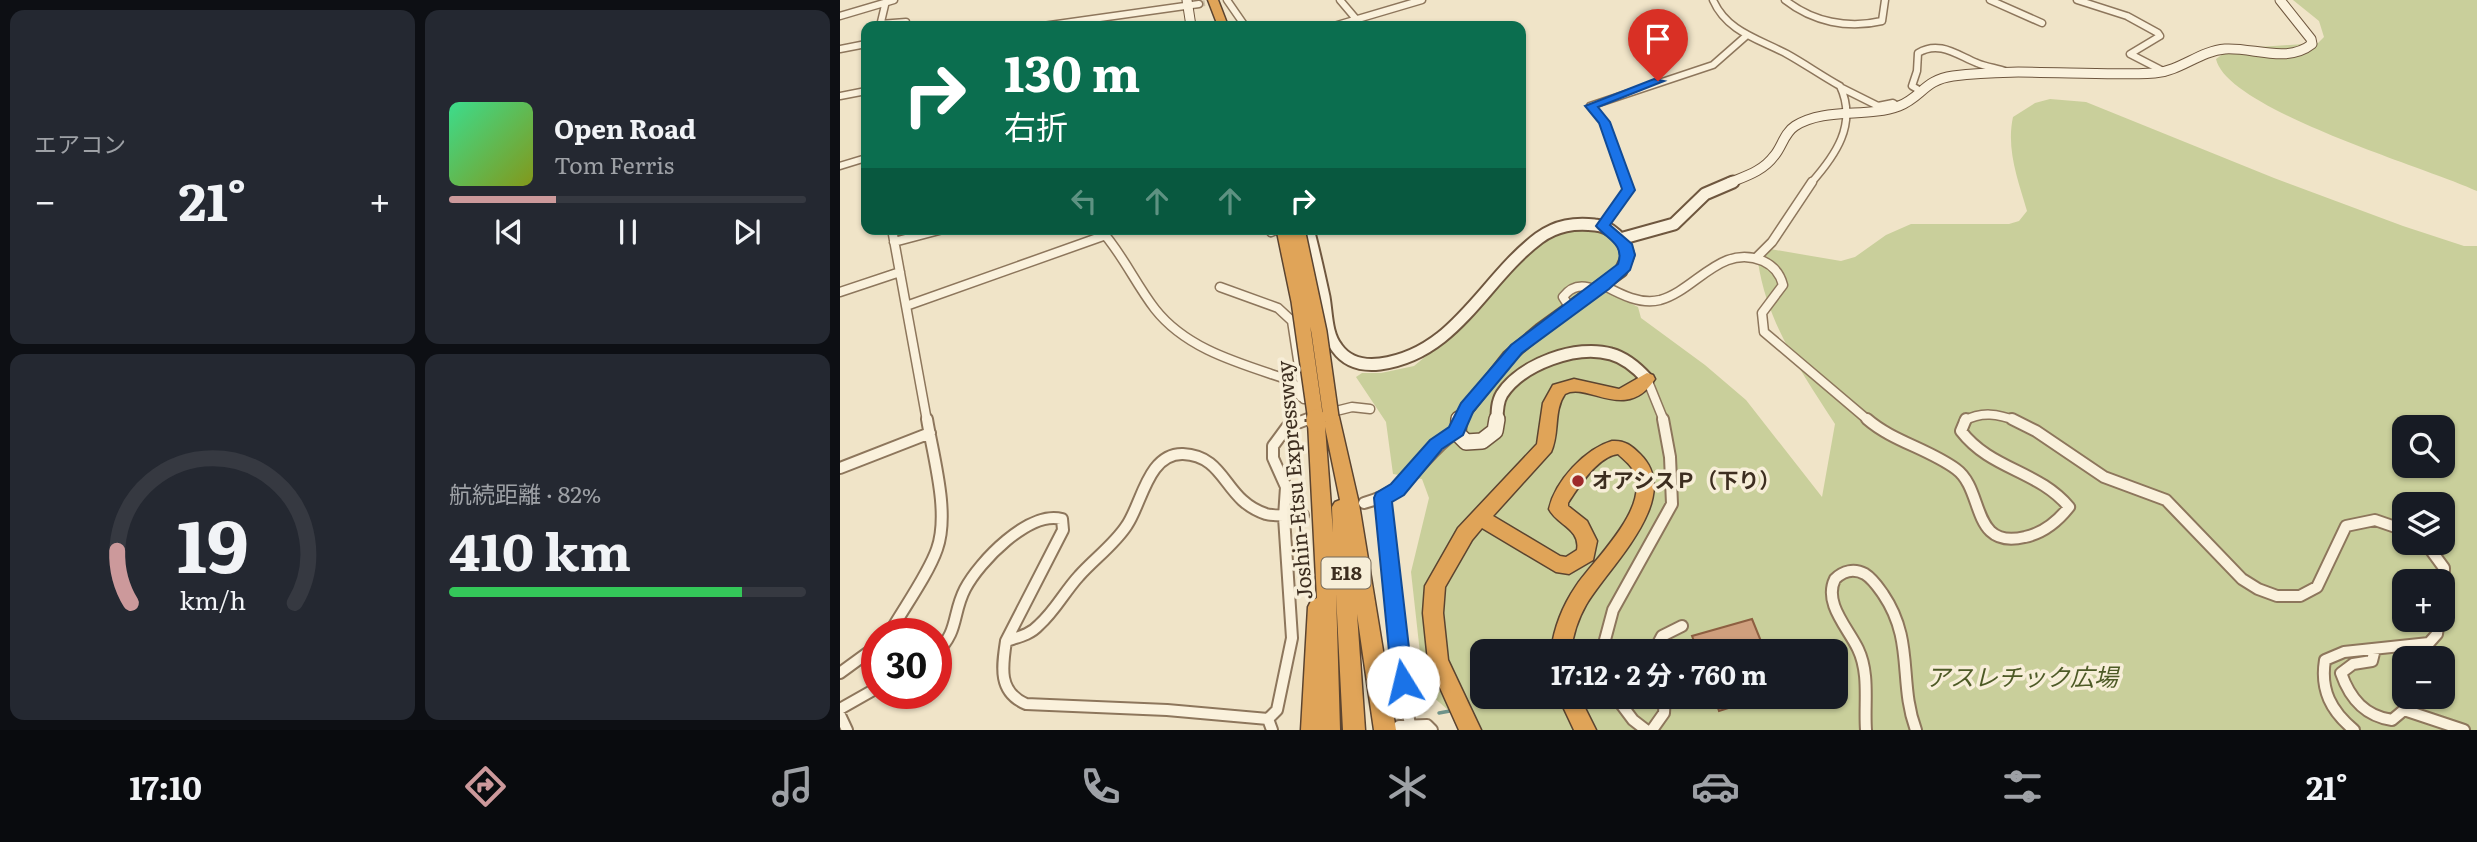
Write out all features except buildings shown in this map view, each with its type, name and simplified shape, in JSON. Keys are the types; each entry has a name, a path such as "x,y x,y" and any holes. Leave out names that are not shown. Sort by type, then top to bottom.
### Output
{"highway":[{"path":"1213,0 1221,21"},
{"path":"1201,2 1210,21"},
{"name":"Joshin-Etsu Expressway","path":"1285,235 1299,301 1330,416 1322,492 1327,584 1329,730"},
{"name":"Joshin-Etsu Expressway","path":"1298,235 1319,332 1330,416 1345,552 1354,730"},
{"path":"1469,730 1438,661 1433,597 1451,554 1480,517 1545,447 1550,434 1551,405 1557,391 1576,384 1605,394 1621,395 1647,379"},
{"path":"1330,416 1398,727"},
{"path":"1480,517 1556,565 1569,566 1586,554 1588,541 1580,527 1558,509 1561,498 1596,456 1608,449 1624,449 1640,466 1647,488 1642,510 1575,605 1563,639"},
{"path":"1312,730 1322,492"},
{"path":"1574,709 1585,730"}],"street":[{"path":"840,16 894,0"},
{"path":"1227,0 1242,21"},
{"path":"1340,0 1359,21"},
{"path":"1366,21 1422,0"},
{"path":"1713,0 1717,12 1746,36 1782,51 1842,88 1878,106 1893,103 1898,106"},
{"path":"1785,0 1829,21 1868,25 1882,21 1885,0"},
{"path":"1990,0 2042,23"},
{"path":"2077,0 2127,16 2158,33 2160,36 2130,54 2165,72"},
{"path":"1620,239 1674,225 1705,194 1760,170 1774,157 1789,131 1797,125 1813,119 1898,106 1938,79 2007,73 2165,72 2220,49 2288,53 2308,49 2312,44 2311,39 2280,0"},
{"path":"881,21 885,1"},
{"path":"1075,21 1201,2"},
{"path":"1187,3 1190,21"},
{"path":"1602,226 1629,190 1604,122 1590,106 1713,65 1746,36"},
{"path":"840,49 861,45"},
{"path":"1919,90 1912,86 1917,71 1918,53 1929,47 1943,48 2007,73"},
{"path":"1756,258 1770,246 1806,189 1838,150 1846,132 1842,88"},
{"path":"840,96 861,92"},
{"path":"840,166 861,160"},
{"path":"1309,235 1335,344 1348,359 1380,365 1409,358 1441,337 1478,303 1521,251 1540,236 1575,223 1602,226 1620,239 1627,250 1627,261 1621,271 1508,357 1467,407 1458,421 1457,431 1459,438 1466,442 1476,443 1487,438 1494,431 1500,400 1508,388 1537,367 1574,352 1593,350 1618,355 1632,363 1647,379 1657,394 1661,409 1672,484 1672,504 1613,610 1605,639"},
{"path":"893,235 939,487 940,541 928,568 898,618"},
{"path":"894,242 920,235"},
{"path":"906,306 1095,235"},
{"path":"1107,235 1113,240 1155,309 1171,325 1223,357 1292,381 1304,399 1330,416"},
{"path":"1600,288 1632,299 1660,300 1732,257 1756,258 1772,265 1781,276 1783,285 1780,293 1760,314 1764,331 1872,424 1958,470 1968,482 1986,527 2001,537 2021,539 2035,534 2063,517 2069,507 2059,491 1984,457 1970,446 1961,431 1964,420 1975,413 2010,418 2103,476 2170,502 2235,572 2251,586 2269,594 2304,596 2319,586 2346,526 2360,520 2380,521 2392,526"},
{"path":"840,292 900,272"},
{"path":"1220,287 1286,310 1292,321 1304,399"},
{"path":"952,639 964,591 978,571 1031,522 1043,516 1058,516 1062,519 1063,530 1006,641 1003,678 1009,695 1019,704 1040,707 1167,710 1270,724 1276,710 1292,638 1284,517 1286,487 1273,458 1276,441 1292,424 1330,416 1352,407 1370,409"},
{"path":"1364,503 1383,498 1397,489 1436,445 1457,431"},
{"path":"840,468 930,433"},
{"path":"1006,641 1026,635 1039,626 1078,577 1127,526 1152,472 1165,460 1181,454 1204,458 1217,468 1230,490 1246,505 1268,515 1303,515"},
{"path":"1383,498 1399,660 1398,727 1427,725 1432,730"},
{"path":"1866,730 1864,667 1832,592 1833,580 1850,570 1869,576 1892,607 1905,645 1908,704 1916,730"},
{"path":"1660,639 1682,626"},
{"path":"2354,730 2340,717 2327,698 2322,672 2325,660 2333,654 2429,643 2437,632"},
{"path":"2375,649 2372,661 2353,664 2341,673 2351,699 2381,719 2392,720 2404,710 2464,730"},
{"path":"840,673 861,658"},
{"path":"840,709 861,697"},
{"path":"1625,709 1646,730"},
{"path":"1652,730 1664,709"},
{"path":"840,715 847,730"}],"green space":[{"path":"2293,0 2477,0 2477,191 2290,117 2255,98 2228,78 2216,59 2230,49 2318,43 2324,37 2319,21"},
{"name":"アスレチック広場","path":"2050,99 2086,102 2274,178 2403,226 2464,246 2477,246 2477,730 1471,730 1424,689 1411,572 1429,498 1422,479 1393,474 1386,422 1356,377 1362,373 1381,373 1414,366 1473,317 1533,247 1553,234 1583,226 1604,231 1621,247 1617,269 1597,286 1638,307 1641,318 1705,365 1746,400 1822,497 1835,424 1787,347 1769,306 1758,262 1770,249 1841,261 1855,257 1886,235 1911,224 2009,224 2019,221 2027,211 2014,164 2011,141 2013,117 2035,103"}],"waterway":[{"path":"1439,713 1450,711"}],"tunnel":[{"path":"1199,4 1219,1"}],"place":[{"name":"オアシスＰ（下り）","path":"1578,481"}],"route":[{"path":"1403,682 1383,498 1397,489 1440,441 1457,431 1458,421 1467,407 1516,349 1625,267 1628,255 1625,244 1602,226 1629,190 1604,122 1590,106 1658,81"}]}
